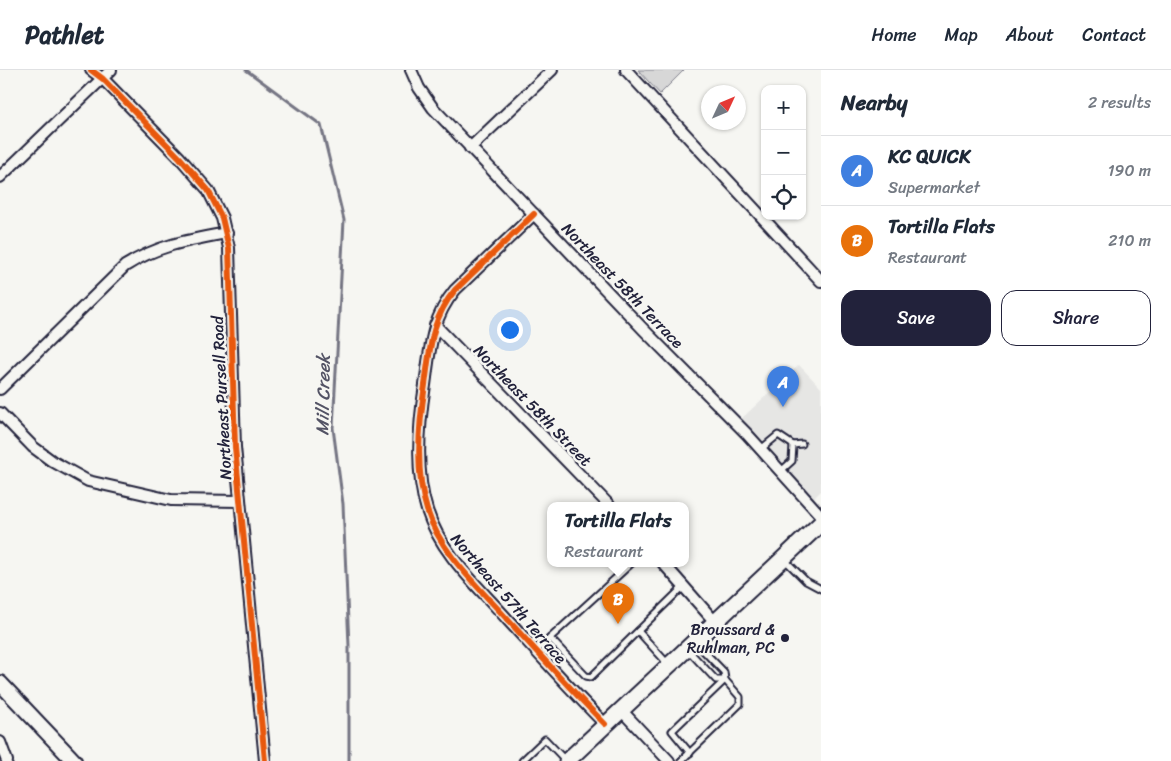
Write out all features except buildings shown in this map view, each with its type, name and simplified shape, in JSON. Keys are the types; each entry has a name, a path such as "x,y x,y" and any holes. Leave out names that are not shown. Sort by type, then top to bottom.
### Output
{"main road":[{"path":"566,761 821,523"},
{"path":"0,683 74,761"}],"street":[{"name":"Northeast Pursell Road","path":"91,70 103,79 180,158 208,190 216,204 227,233 235,446 265,761"},
{"path":"0,176 111,70"},
{"name":"Northeast 58th Terrace","path":"411,70 426,98 470,148 761,449 821,516"},
{"path":"470,148 552,70"},
{"path":"626,70 821,281"},
{"name":"Northeast 57th Terrace","path":"534,214 455,290 446,301 434,325 421,411 420,478 426,508 446,550 536,651 605,724"},
{"path":"0,389 125,266 137,258 164,246 227,233"},
{"name":"Northeast 58th Street","path":"434,325 606,502"},
{"path":"0,413 33,447 52,461 88,481 171,500 240,501"},
{"path":"667,567 715,622"},
{"path":"620,710 669,761"},
{"path":"0,742 7,761"}],"lane":[{"path":"761,449 778,435 793,445 802,444"},
{"path":"781,471 792,461 793,445"},
{"path":"783,558 806,581 821,589"},
{"path":"536,651 628,567"},
{"path":"550,638 586,676 591,677 684,586"},
{"path":"638,631 669,665"},
{"path":"691,645 716,680 725,680"},
{"path":"681,761 740,704 740,697 725,680 724,672 691,645"},
{"path":"690,753 672,730 725,680"},
{"path":"522,761 545,739 566,761"}],"shaded area":[{"path":"638,70 684,70 660,94"},
{"path":"799,365 821,388 821,491 813,499 740,420"}],"waterway":[{"name":"Mill Creek","path":"246,70 321,125 344,220 333,428 343,504 349,646 349,761"}],"cycle path":[{"path":"91,70 103,79 180,158 208,190 222,218 229,248 235,447 265,761"},
{"path":"534,214 455,290 436,323 430,347 420,431 419,448 423,496 433,526 441,541 461,568 605,724"}],"place":[{"name":"KC QUICK","path":"783,407"},
{"name":"Tortilla Flats","path":"618,624"},
{"name":"Broussard & Ruhlman, PC","path":"785,638"}]}
